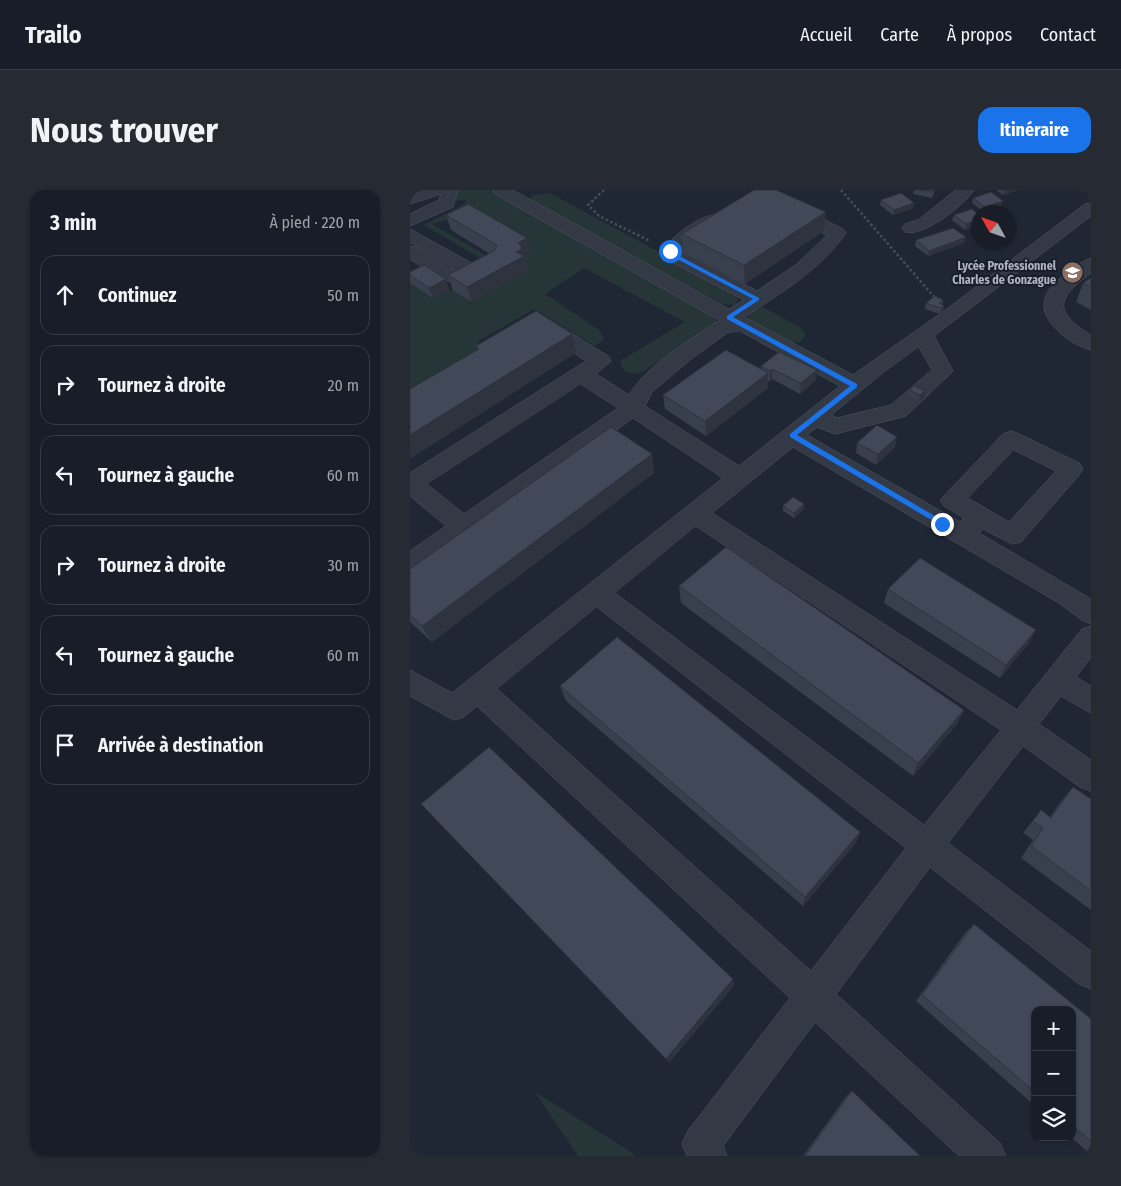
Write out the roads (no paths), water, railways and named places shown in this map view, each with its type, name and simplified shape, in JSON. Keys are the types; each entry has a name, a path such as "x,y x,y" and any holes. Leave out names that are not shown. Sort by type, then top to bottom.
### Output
{"street":[{"path":"410,199 425,192 437,190"},
{"path":"410,221 447,203 450,190"},
{"path":"500,190 854,385"},
{"path":"911,228 924,224 964,191"},
{"path":"410,564 633,408 644,388 684,354 722,327 736,321 757,299 830,246 837,234 816,221 773,202"},
{"path":"670,251 676,242 733,208"},
{"path":"410,682 454,708 854,385 923,335 946,308 1091,208"},
{"path":"410,234 466,268 450,277 410,251"},
{"path":"650,241 757,299"},
{"path":"1091,264 1057,294 1054,305 1058,317 1066,326 1091,344"},
{"path":"463,526 410,484 602,361 536,320 521,328"},
{"path":"816,417 835,426 898,411 943,372 923,335"},
{"path":"581,374 740,478"},
{"path":"792,436 1068,596 1091,613"},
{"path":"1011,438 1071,469 1012,535 981,517 952,500 1011,438"},
{"path":"695,514 1020,728 1091,777"},
{"path":"961,535 981,517"},
{"path":"597,593 1091,972"},
{"path":"708,1156 701,1144 926,847 1091,637"},
{"path":"1057,679 1091,701"},
{"path":"478,689 986,1156"}],"place":[{"name":"Lycée Professionnel Charles de Gonzague","path":"1072,273"}]}
